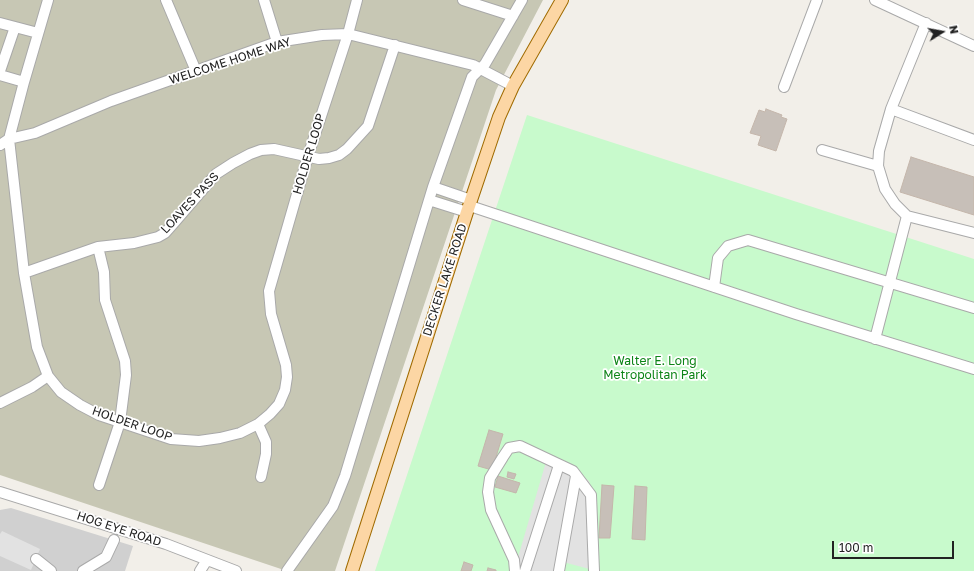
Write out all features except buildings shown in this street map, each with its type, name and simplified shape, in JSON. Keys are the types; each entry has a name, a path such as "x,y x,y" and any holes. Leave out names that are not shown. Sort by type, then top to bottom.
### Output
{"main road":[{"name":"DECKER LAKE ROAD","path":"352,571 499,117 513,86 562,0"}],"street":[{"name":"HOLDER LOOP","path":"48,0 9,139 24,273 37,347 48,376 61,392 71,400 99,415 171,439 199,441 240,433 258,424 279,404 286,384 286,365 271,314 269,291 274,269 308,156 348,34 357,0"},
{"path":"166,0 196,71"},
{"path":"264,0 277,42"},
{"path":"463,0 513,16"},
{"path":"287,571 333,506 345,476 433,187 472,77 485,64 522,0"},
{"path":"784,87 817,0"},
{"path":"875,0 974,46"},
{"path":"0,23 38,33"},
{"path":"926,23 891,109 879,151 878,166 885,189 895,204 907,216 974,233"},
{"path":"0,71 3,50 15,27"},
{"name":"WELCOME HOME WAY","path":"0,145 9,139 35,133 111,101 277,42 322,35 348,34 395,45 406,50 473,65 513,86"},
{"name":"LOAVES PASS","path":"24,273 98,247 134,243 158,237 165,233 216,174 250,154 261,150 274,149 319,159 329,158 347,149 368,126 395,45"},
{"path":"0,75 24,82"},
{"path":"891,109 974,140"},
{"path":"0,134 9,139"},
{"path":"822,150 878,166"},
{"path":"433,187 469,206 714,287 974,370"},
{"path":"429,200 469,206"},
{"path":"875,339 891,283 907,216"},
{"path":"714,287 718,258 728,246 748,240 974,308"},
{"path":"98,247 104,272 105,300 125,361 126,375 120,422 98,485"},
{"path":"0,403 32,387 48,376"},
{"path":"258,424 266,442 261,477"},
{"path":"515,571 514,560 491,510 488,492 490,478 509,448 520,446 573,472 591,495 594,571"},
{"path":"525,571 559,465"},
{"path":"559,571 576,476"},
{"name":"HOG EYE ROAD","path":"0,492 166,544 236,571"},
{"path":"83,571 106,557 114,540"},
{"path":"36,559 51,571"},
{"path":"200,571 207,560"}],"shaded area":[{"path":"0,0 543,0 496,90 335,571 287,571 0,475"},
{"path":"548,455 576,471 589,481 595,499 597,571 563,562 561,571 514,571"},
{"path":"11,508 133,546 125,571 0,571 0,510"},
{"path":"2,531 40,549 31,570 0,556 0,534"}],"green space":[{"name":"Walter E. Long Metropolitan Park","path":"527,115 974,259 974,571 375,571"}]}
